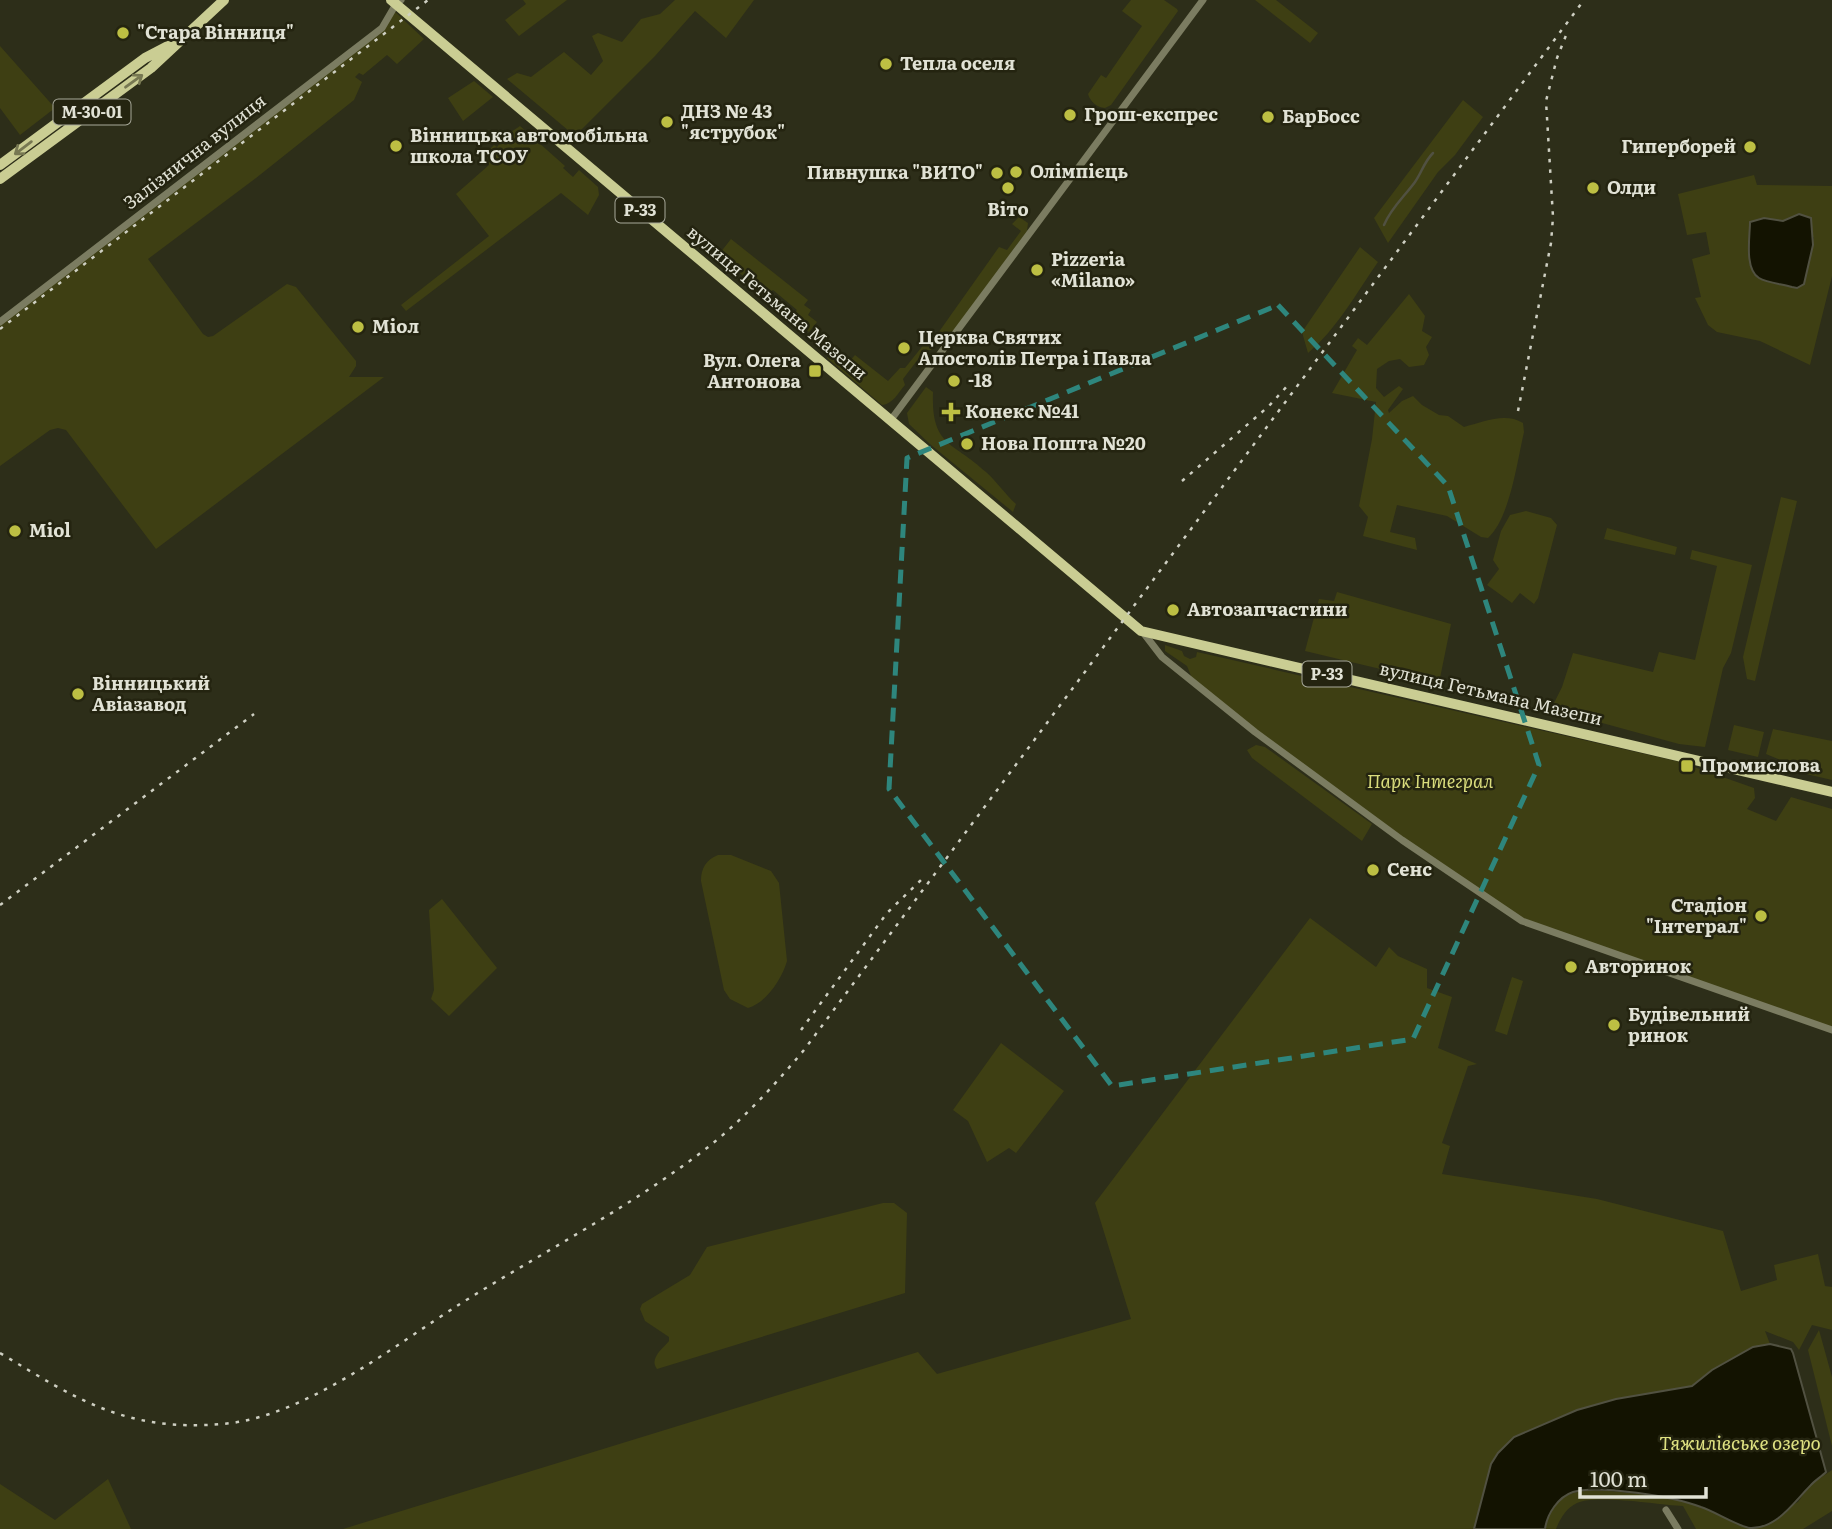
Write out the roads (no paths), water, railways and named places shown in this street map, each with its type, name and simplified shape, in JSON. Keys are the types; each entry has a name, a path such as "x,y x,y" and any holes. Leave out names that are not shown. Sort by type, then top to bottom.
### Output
{"main road":[{"name":"М-30-01","path":"0,179 151,68 224,0"},
{"name":"вулиця Гетьмана Мазепи","path":"396,1 1141,631 1832,792"},
{"name":"М-30-01","path":"0,165 145,58 180,40"}],"street":[{"path":"890,421 1203,0"},
{"name":"Залізнична вулиця","path":"0,322 382,27 396,1"},
{"name":"вулиця Гетьмана Мазепи","path":"1141,631 1162,657 1255,732 1402,840 1522,921 1832,1030"},
{"path":"1667,1510 1678,1529"}],"water":[{"path":"1799,214 1811,218 1813,245 1804,284 1797,288 1759,278 1751,267 1750,222 1764,218 1783,221"},
{"name":"Тяжилівське озеро","path":"1770,1344 1791,1349 1793,1353 1826,1472 1791,1507 1769,1524 1750,1528 1674,1499 1618,1491 1585,1490 1568,1494 1558,1502 1545,1529 1474,1529 1491,1464 1514,1437 1577,1410 1616,1399 1692,1386 1712,1370 1753,1347"}],"waterway":[{"path":"1384,225 1433,153"}],"railway":[{"path":"0,329 428,0"},
{"path":"0,1353 79,1398 130,1417 158,1423 188,1425 222,1424 253,1419 284,1409 346,1378 460,1304 644,1192 730,1129 804,1050 1584,0"},
{"path":"1518,411 1551,243 1553,217 1546,101 1557,58 1567,33"},
{"path":"1182,481 1269,406 1289,384"},
{"path":"0,905 254,714"},
{"path":"801,1030 887,913 922,879"}],"place":[{"name":"\"Стара Вінниця\"","path":"123,33"},
{"name":"Тепла оселя","path":"886,64"},
{"name":"Грош-експрес","path":"1070,115"},
{"name":"БарБосс","path":"1268,117"},
{"name":"ДНЗ № 43 \"яструбок\"","path":"667,122"},
{"name":"Вінницька автомобільна школа ТСОУ","path":"396,146"},
{"name":"Гиперборей","path":"1750,147"},
{"name":"Олімпієць","path":"1016,172"},
{"name":"Пивнушка \"ВИТО\"","path":"997,173"},
{"name":"Віто","path":"1008,188"},
{"name":"Олди","path":"1593,188"},
{"name":"Pizzeria «Milano»","path":"1037,270"},
{"name":"Міол","path":"358,327"},
{"name":"Церква Святих Апостолів Петра і Павла","path":"904,348"},
{"name":"Вул. Олега Антонова","path":"815,371"},
{"name":"-18","path":"954,381"},
{"name":"Конекс №41","path":"951,412"},
{"name":"Нова Пошта №20","path":"967,444"},
{"name":"Miol","path":"15,531"},
{"name":"Автозапчастини","path":"1173,610"},
{"name":"Вінницький Авіазавод","path":"78,694"},
{"name":"Промислова","path":"1687,766"},
{"name":"Сенс","path":"1373,870"},
{"name":"Стадіон \"Інтеграл\"","path":"1761,916"},
{"name":"Авторинок","path":"1571,967"},
{"name":"Будівельний ринок","path":"1614,1025"}],"park label":[{"name":"Парк Інтеграл","path":"1430,782"}]}
